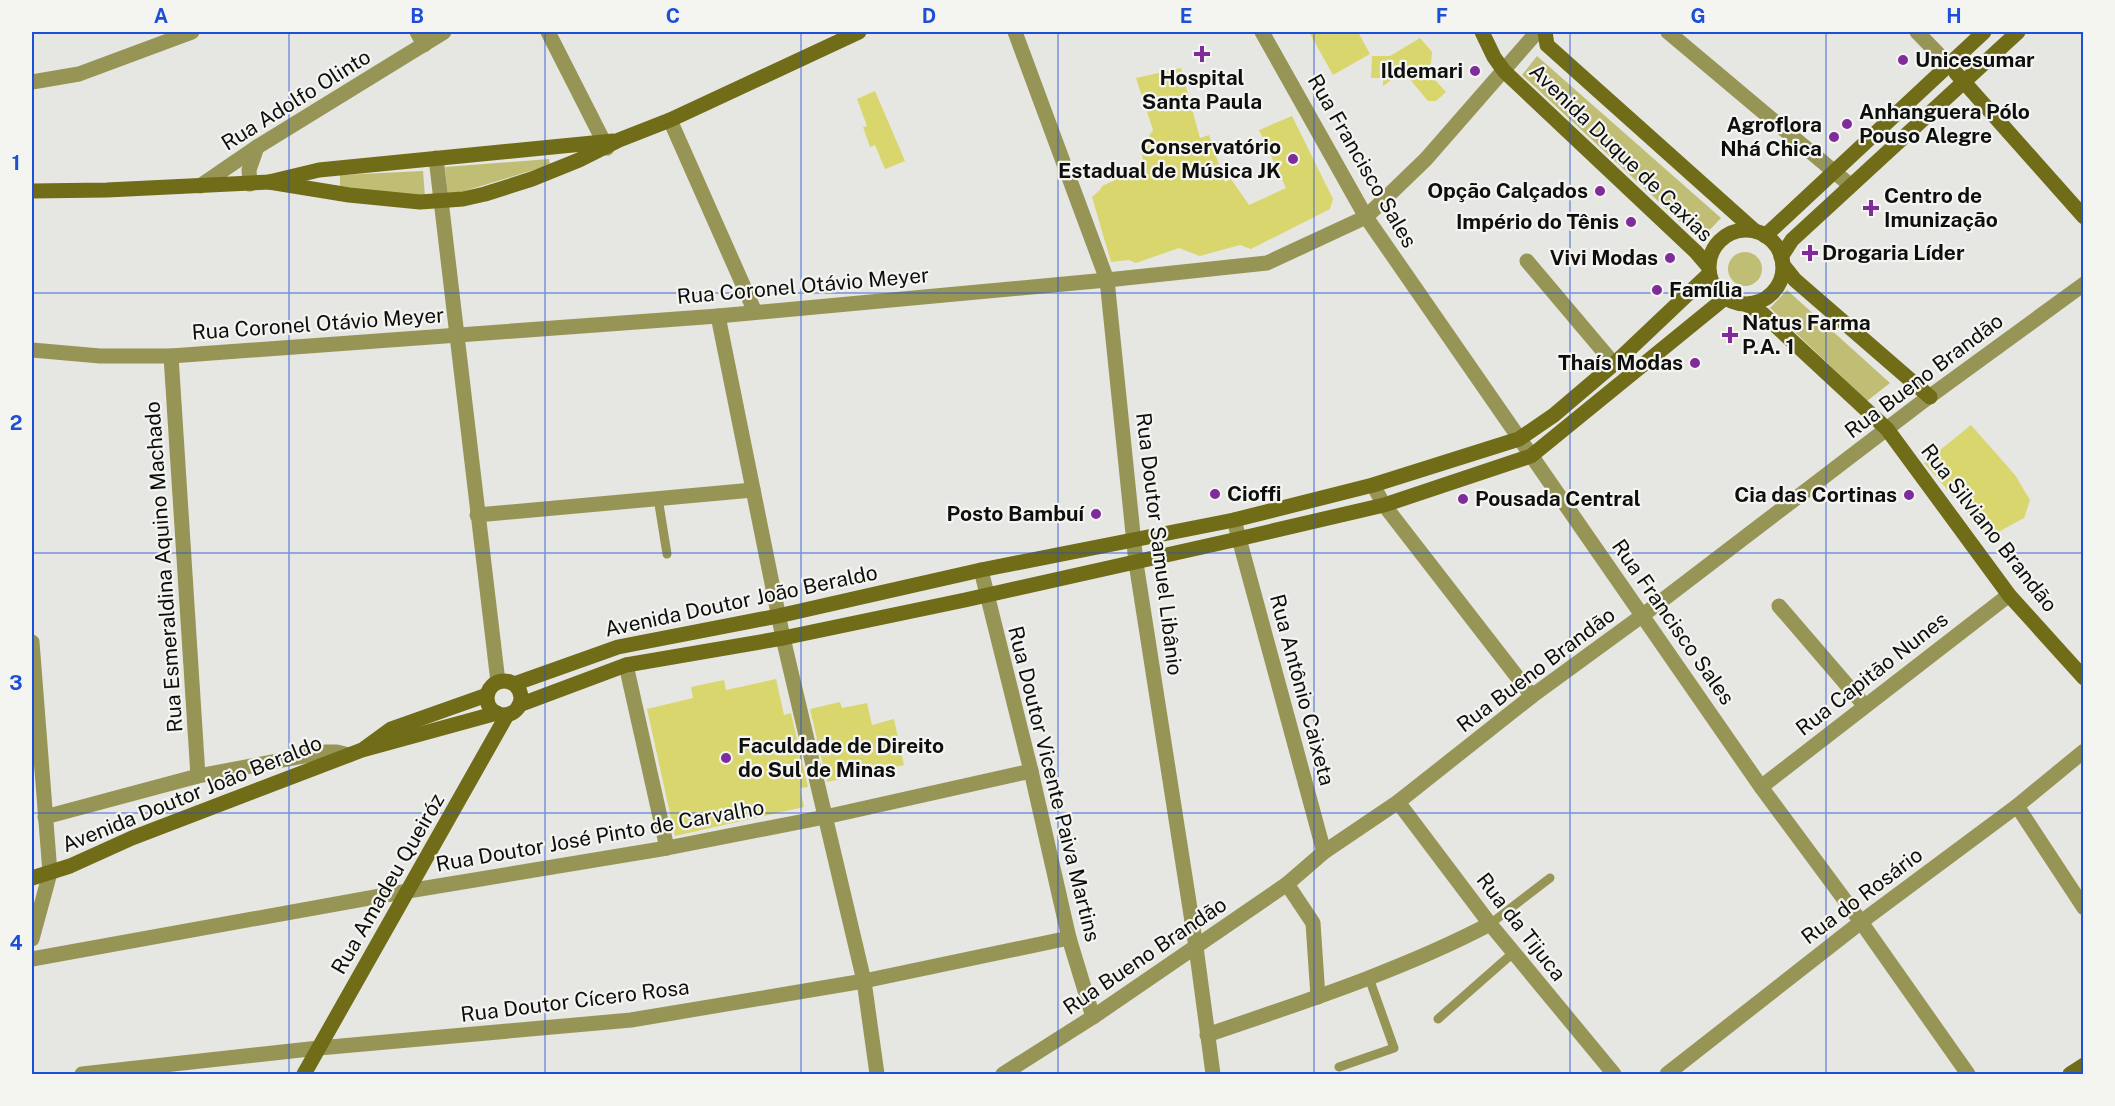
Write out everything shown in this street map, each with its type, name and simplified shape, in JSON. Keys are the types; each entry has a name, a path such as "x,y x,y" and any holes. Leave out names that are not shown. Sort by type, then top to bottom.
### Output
{"street":[{"path":"32,82 79,74 192,32"},
{"name":"Rua Adolfo Olinto","path":"200,186 421,38 444,32"},
{"path":"548,32 610,143"},
{"path":"269,182 349,195 420,202 440,202 485,194 523,182 610,143 670,120 859,32"},
{"name":"Rua Doutor Samuel Libânio","path":"1015,32 1107,280 1136,563 1196,947 1213,1074"},
{"name":"Rua Francisco Sales","path":"1262,32 1366,217 1761,787 1861,922 1968,1074"},
{"name":"Avenida Duque de Caxias","path":"1482,32 1494,57 1504,71 1696,252 1709,270"},
{"name":"Avenida Duque de Caxias","path":"1504,71 1537,32"},
{"name":"Avenida Duque de Caxias","path":"1545,32 1547,45 1760,233"},
{"path":"1668,32 1851,185"},
{"path":"1917,32 1976,94 2084,217"},
{"path":"1760,233 1833,171 1984,32"},
{"path":"1747,305 1761,301 1773,292 1781,279 1782,261 1792,240 2018,32"},
{"name":"Rua Coronel Otávio Meyer","path":"32,350 100,356 171,356 718,316 1267,263 1366,217 1426,159 1504,71"},
{"path":"670,120 754,312"},
{"path":"32,191 250,184 269,182 319,170 610,143"},
{"path":"250,184 249,170 257,147"},
{"path":"436,158 498,682"},
{"path":"1887,429 1763,314 1747,305 1725,298 1714,288 1709,270 1713,250 1723,237 1738,230 1760,233 1775,244 1782,261 1795,280 1930,397"},
{"path":"1527,261 1614,364"},
{"name":"Avenida Doutor João Beraldo","path":"514,684 618,647 778,616 981,570 1233,520 1373,486 1519,439 1554,415 1614,364 1709,270"},
{"name":"Rua Bueno Brandão","path":"1003,1074 1093,1017 1287,884 1324,852 1398,802 1532,696 2084,284"},
{"name":"Avenida Doutor João Beraldo","path":"519,705 626,665 783,638 1136,563 1384,505 1531,456 1725,298"},
{"path":"718,316 778,616 864,981 877,1074"},
{"name":"Rua Esmeraldina Aquino Machado","path":"171,356 198,776"},
{"name":"Rua Silviano Brandão","path":"1887,429 2009,595 2084,678"},
{"path":"1373,486 1384,505 1532,696"},
{"path":"477,515 753,490"},
{"path":"1233,520 1239,539"},
{"name":"Rua Antônio Caixeta","path":"1239,539 1324,852"},
{"path":"981,570 987,596"},
{"name":"Rua Capitão Nunes","path":"1761,787 2009,595"},
{"name":"Rua Doutor Vicente Paiva Martins","path":"987,596 1031,771 1069,938 1093,1017"},
{"path":"1779,606 1865,706"},
{"path":"32,642 50,873 32,939"},
{"path":"626,665 667,848"},
{"path":"498,682 514,684 520,694 517,709 502,714 489,706 487,695 493,685 498,682"},
{"name":"Avenida Doutor João Beraldo","path":"45,817 198,776 324,752 356,752 391,729 487,695"},
{"name":"Avenida Doutor João Beraldo","path":"32,878 50,873 132,838 356,752 502,714"},
{"name":"Rua Amadeu Queiróz","path":"304,1074 408,891 502,714"},
{"name":"Rua do Rosário","path":"1667,1074 1861,922 2017,806 2084,751"},
{"name":"Rua Doutor José Pinto de Carvalho","path":"32,959 408,891 667,848 825,817 1031,771"},
{"name":"Rua da Tijuca","path":"1398,802 1513,953 1614,1074"},
{"path":"2017,806 2084,908"},
{"path":"1287,884 1313,922 1318,997"},
{"path":"1207,1035 1369,978 1449,945 1490,924"},
{"name":"Rua Doutor Cícero Rosa","path":"82,1074 319,1048 631,1020 864,981 1069,938"},
{"path":"2070,1074 2084,1065"}],"lane":[{"path":"658,498 667,554"},
{"path":"1490,924 1550,878"},
{"path":"1438,1019 1513,953"},
{"path":"1338,1067 1394,1047 1369,978"}],"shaded area":[{"path":"1537,56 1721,218 1700,240 1522,75"},
{"path":"549,159 550,165 448,196 445,167"},
{"path":"423,171 425,197 340,187 340,175"},
{"path":"1745,252 1757,257 1762,269 1757,281 1745,286 1733,281 1728,269 1733,257"},
{"path":"1787,290 1890,383 1867,401 1770,308"}],"building":[{"path":"1309,32 1358,32 1370,54 1333,75"},
{"path":"1420,38 1432,52 1431,63 1425,69 1446,92 1436,101 1428,101 1403,71 1383,86 1383,78 1371,78 1372,56 1390,56"},
{"path":"1181,68 1200,138 1209,135 1225,182 1231,179 1249,205 1286,188 1259,130 1292,116 1333,199 1330,209 1251,249 1240,245 1200,256 1179,248 1136,263 1129,260 1111,262 1092,197 1102,186 1145,166 1140,149 1149,145 1149,136 1153,130 1136,78"},
{"path":"875,91 905,161 885,169 875,145 870,147 863,127 867,126 857,99"},
{"path":"1971,425 2015,475 2030,500 2024,518 1989,537 1924,463"},
{"name":"Faculdade de Direito do Sul de Minas","path":"776,679 784,715 791,713 808,787 800,788 804,807 675,836 647,709 693,698 691,687 724,680 726,690"},
{"path":"840,702 842,708 867,703 872,725 894,719 904,765 827,782 810,709"}],"place":[{"name":"Hospital Santa Paula","path":"1202,54"},
{"name":"Unicesumar","path":"1903,60"},
{"name":"Ildemari","path":"1475,71"},
{"name":"Anhanguera Pólo Pouso Alegre","path":"1847,124"},
{"name":"Agroflora Nhá Chica","path":"1834,137"},
{"name":"Conservatório Estadual de Música JK","path":"1293,159"},
{"name":"Opção Calçados","path":"1600,191"},
{"name":"Centro de Imunização","path":"1871,208"},
{"name":"Império do Tênis","path":"1631,222"},
{"name":"Drogaria Líder","path":"1810,253"},
{"name":"Vivi Modas","path":"1670,258"},
{"name":"Família","path":"1657,290"},
{"name":"Natus Farma P.A. 1","path":"1730,335"},
{"name":"Thaís Modas","path":"1695,363"},
{"name":"Cioffi","path":"1215,494"},
{"name":"Cia das Cortinas","path":"1909,495"},
{"name":"Pousada Central","path":"1463,499"},
{"name":"Posto Bambuí","path":"1096,514"},
{"name":"Faculdade de Direito do Sul de Minas","path":"726,758"}]}
